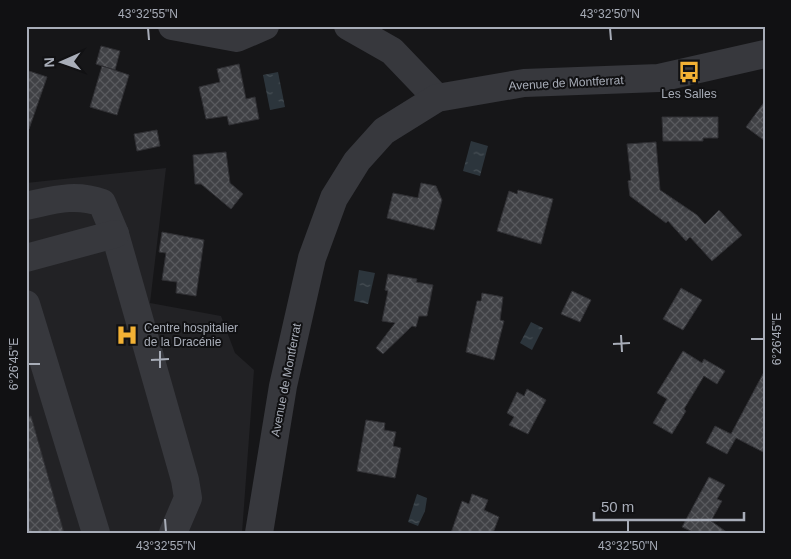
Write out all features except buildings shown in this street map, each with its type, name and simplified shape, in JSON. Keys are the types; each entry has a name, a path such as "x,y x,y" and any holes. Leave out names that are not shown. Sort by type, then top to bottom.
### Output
{"street":[{"path":"172,26 237,38 265,26"},
{"path":"348,26 392,51 437,98"},
{"name":"Avenue de Montferrat","path":"259,533 288,363 312,258 334,198 357,161 384,131 437,98 524,83 659,78 765,54"},
{"path":"26,206 58,199 85,197 102,204 115,234 187,489 188,498 173,533"},
{"path":"26,258 115,234"},
{"path":"26,304 96,533"},
{"path":"268,475 278,533"}],"shaded area":[{"name":"Centre hospitalier de la Dracénie","path":"166,168 150,303 221,316 235,353 254,370 242,533 26,533 26,183"}],"water":[{"path":"278,72 285,107 270,110 263,75"},
{"path":"471,141 488,146 480,176 463,171"},
{"path":"359,270 375,273 368,304 354,301"},
{"path":"531,322 543,328 532,350 520,343"},
{"path":"417,494 427,498 425,511 418,526 408,522"}],"place":[{"name":"Les Salles","path":"689,72"},
{"name":"Centre hospitalier de la Dracénie","path":"127,335"}]}
